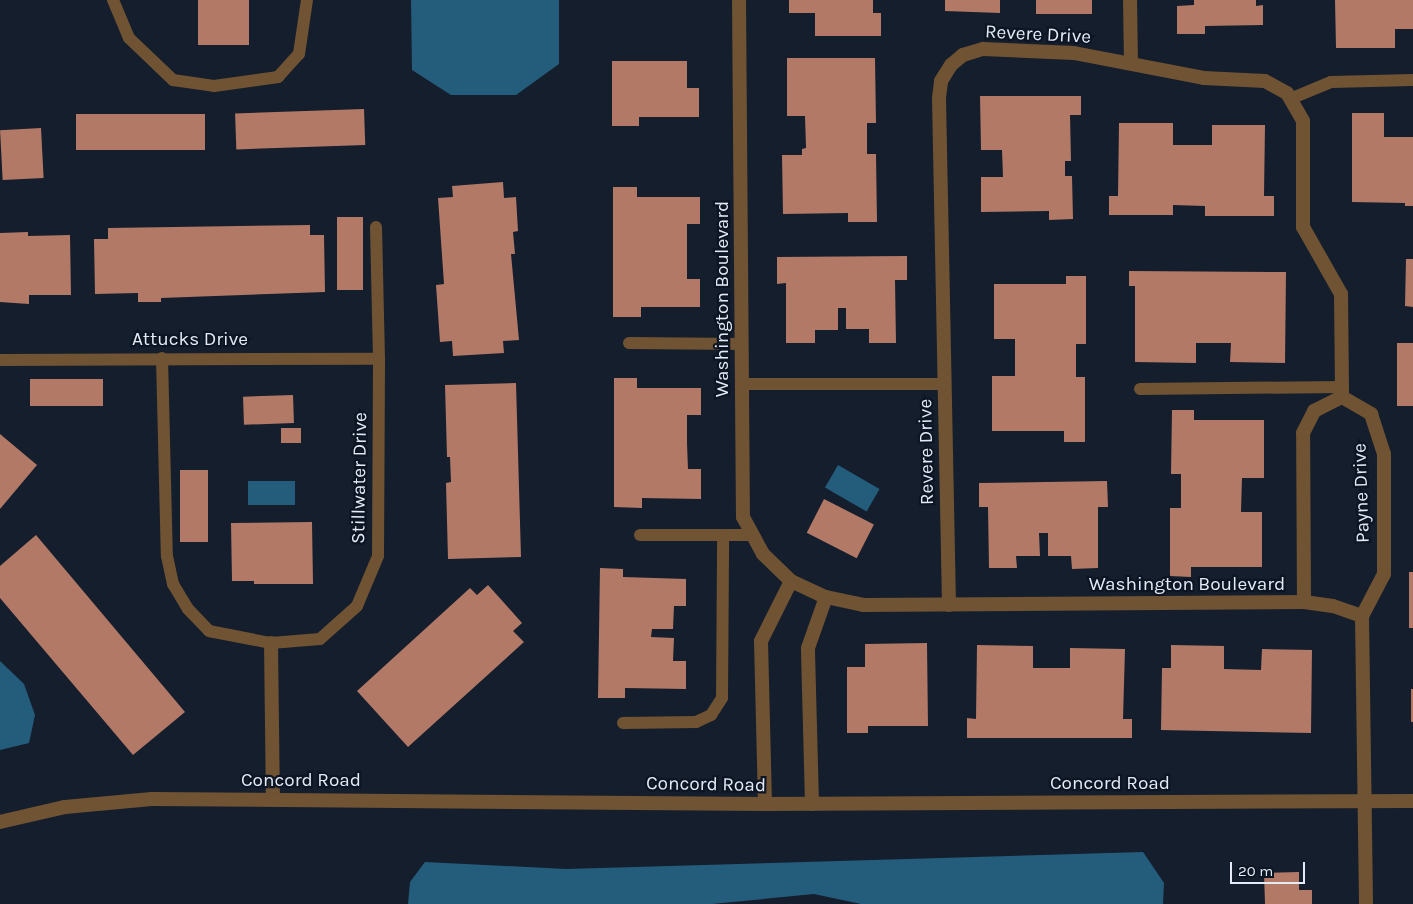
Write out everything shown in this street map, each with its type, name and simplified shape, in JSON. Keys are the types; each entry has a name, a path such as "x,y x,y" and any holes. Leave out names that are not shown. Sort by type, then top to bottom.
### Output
{"street":[{"name":"Washington Boulevard","path":"739,0 743,517 763,554 790,581 826,597 863,605 1304,602 1333,606 1362,616"},
{"path":"1130,0 1131,63"},
{"name":"Revere Drive","path":"949,605 939,98 941,81 951,65 964,55 983,48 1074,53 1204,78 1265,81 1287,94 1303,121 1303,227 1340,294 1342,392"},
{"path":"1304,602 1303,433 1314,411 1342,392"},
{"name":"Payne Drive","path":"1342,392 1371,414 1384,454 1384,574 1362,616"},
{"path":"765,804 761,641 790,581"},
{"path":"812,804 808,648 826,597"},
{"path":"1362,616 1366,904"},
{"path":"271,643 273,799"},
{"name":"Concord Road","path":"0,822 65,808 152,799 765,804 1413,801"}],"lane":[{"path":"113,0 129,38 173,80 214,86 278,77 299,54 307,0"},
{"path":"1290,99 1331,82 1413,80"},
{"name":"Stillwater Drive","path":"162,358 167,556 173,584 188,609 209,632 271,643 320,639 357,606 378,556 379,359 376,227"},
{"path":"629,343 742,344"},
{"name":"Attucks Drive","path":"0,360 162,358 379,359"},
{"path":"742,384 945,384"},
{"path":"1140,389 1342,392"},
{"path":"640,534 753,535"},
{"path":"623,723 696,722 712,715 722,698 723,535"}],"water":[{"path":"411,0 559,0 559,64 516,95 451,95 412,70"},
{"path":"838,465 880,489 867,512 825,488"},
{"path":"248,481 295,481 295,505 248,505"},
{"path":"0,661 24,684 35,715 29,743 0,750"},
{"path":"1143,852 1164,883 1163,904 861,904 814,894 712,904 408,904 410,882 425,862 566,869"}],"building":[{"path":"198,0 249,0 249,45 198,45"},
{"path":"789,0 873,0 873,13 881,13 881,36 815,36 815,13 789,13"},
{"path":"945,0 1000,0 1000,13 945,11"},
{"path":"1036,0 1092,0 1092,14 1036,14"},
{"path":"1194,0 1256,0 1256,6 1263,5 1263,25 1205,26 1205,34 1177,34 1177,6 1194,5"},
{"path":"1335,0 1413,0 1413,29 1395,29 1395,48 1336,48"},
{"path":"787,58 875,58 876,123 867,123 867,154 876,154 877,222 848,222 848,213 783,214 782,155 802,155 802,149 806,148 805,116 787,116"},
{"path":"612,61 687,61 687,88 699,88 699,117 639,117 639,126 612,126"},
{"path":"980,96 1081,96 1081,115 1070,115 1071,161 1065,161 1065,176 1072,176 1073,219 1049,220 1049,211 981,212 981,177 1003,177 1002,150 981,150"},
{"path":"364,109 365,145 236,149 235,114"},
{"path":"1352,113 1384,113 1384,137 1413,137 1413,206 1405,206 1405,203 1352,202"},
{"path":"76,114 205,114 205,150 76,150"},
{"path":"1119,123 1173,123 1173,145 1212,145 1212,125 1265,125 1264,196 1274,196 1274,216 1205,216 1205,206 1173,205 1173,215 1109,215 1109,196 1118,196"},
{"path":"41,128 44,178 3,180 0,130"},
{"path":"503,182 504,198 516,197 518,231 513,232 515,254 511,254 519,340 503,341 504,353 453,356 452,341 440,342 436,285 444,284 438,198 453,197 452,186"},
{"path":"613,187 637,187 637,197 700,197 700,224 687,224 687,279 700,279 700,307 641,307 641,317 613,317"},
{"path":"337,217 363,217 363,290 337,290"},
{"path":"310,225 310,235 324,235 325,292 161,298 161,302 138,302 138,293 95,294 94,239 108,239 108,228"},
{"path":"28,232 28,236 70,235 71,295 29,295 29,304 0,302 0,233"},
{"path":"907,256 907,280 895,280 896,343 869,343 869,329 846,329 846,308 838,308 838,330 815,330 815,343 786,343 786,283 777,284 777,257"},
{"path":"1406,259 1413,259 1413,307 1405,306"},
{"path":"1129,271 1286,272 1285,363 1230,362 1231,343 1196,343 1196,363 1135,362 1135,286 1129,286"},
{"path":"1066,276 1086,276 1086,344 1076,344 1076,377 1085,377 1085,442 1064,442 1064,431 992,431 992,376 1015,376 1015,339 994,339 994,284 1066,284"},
{"path":"1397,343 1413,343 1413,406 1397,406"},
{"path":"614,378 637,378 637,388 701,388 701,415 687,415 687,443 688,469 701,469 701,499 642,498 642,508 614,507"},
{"path":"30,379 103,379 103,406 30,406"},
{"path":"516,383 521,557 448,559 446,483 451,482 450,457 447,457 445,385"},
{"path":"293,395 294,423 244,425 243,397"},
{"path":"1172,410 1194,410 1194,420 1264,420 1264,478 1242,478 1241,512 1262,512 1262,567 1191,567 1191,577 1170,576 1170,508 1181,508 1181,474 1171,474"},
{"path":"281,428 301,428 301,443 281,443"},
{"path":"0,434 37,465 0,509"},
{"path":"180,470 208,470 208,542 180,542"},
{"path":"1107,481 1108,507 1098,507 1098,568 1072,569 1071,556 1048,556 1048,533 1039,533 1040,556 1016,556 1017,568 989,568 988,507 979,507 979,483"},
{"path":"824,499 874,524 857,558 807,533"},
{"path":"312,522 313,584 254,584 254,581 232,581 231,523"},
{"path":"36,535 185,712 133,755 0,598 0,566"},
{"path":"600,568 623,569 623,577 686,579 686,606 674,606 673,629 652,629 651,637 674,638 673,661 686,661 686,689 625,688 625,698 598,698"},
{"path":"1409,572 1413,572 1413,628 1409,628"},
{"path":"488,585 522,623 513,631 524,642 408,747 357,691 470,588 477,595"},
{"path":"927,643 928,726 868,726 868,733 847,733 847,667 865,667 865,644"},
{"path":"977,645 1033,646 1033,668 1070,668 1070,648 1125,649 1123,719 1132,719 1132,738 967,738 967,718 976,719"},
{"path":"1171,645 1224,646 1224,669 1261,670 1262,649 1312,650 1311,733 1161,730 1162,668 1171,668"},
{"path":"1411,689 1413,689 1413,722 1411,722"},
{"path":"1299,872 1299,890 1312,890 1312,904 1265,904 1264,873"}]}
